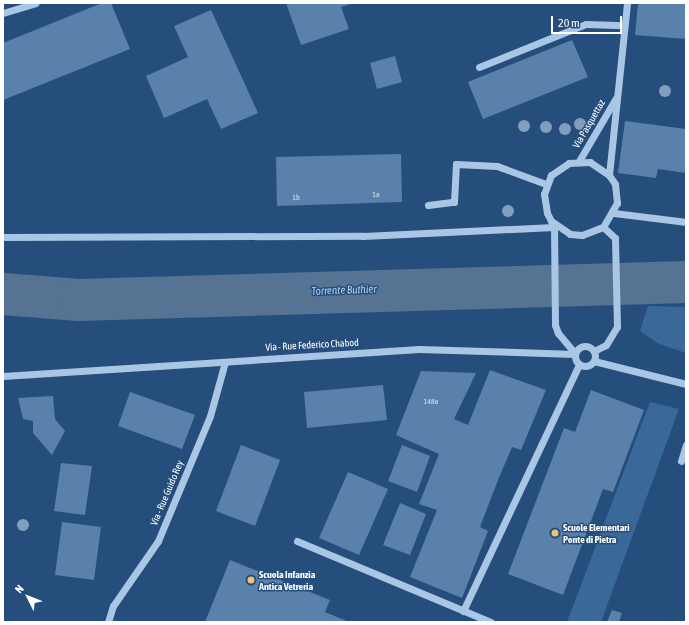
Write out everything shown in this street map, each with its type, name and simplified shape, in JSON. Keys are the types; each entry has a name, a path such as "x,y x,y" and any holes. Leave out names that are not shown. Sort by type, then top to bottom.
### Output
{"street":[{"path":"3,13 35,3"},
{"name":"Via Pasquettaz","path":"609,175 617,131 616,96 627,3"},
{"path":"479,67 586,24 624,25"},
{"name":"Via Pasquettaz","path":"579,161 616,96"},
{"path":"3,237 363,236 552,224 565,231 582,235 603,227 614,213 617,194 609,175 590,162 579,161 559,168 546,184 544,203 552,224 554,236 555,324 561,338 575,353 579,365 463,611"},
{"path":"428,205 454,202 456,164 497,166 546,184"},
{"path":"614,213 686,222"},
{"path":"594,351 606,345 617,327 615,238 603,227"},
{"path":"575,353 586,346 594,351"},
{"name":"Via - Rue Federico Chabod","path":"3,376 225,362 293,354 419,349 575,353"},
{"path":"594,351 594,361"},
{"path":"579,365 586,366 594,361 686,384"},
{"name":"Via - Rue Guido Rey","path":"108,622 113,606 158,541 210,416 225,362"},
{"path":"681,461 686,445"},
{"path":"297,541 492,622"}],"shaded area":[{"path":"648,306 686,307 686,353 659,344 640,331"},
{"path":"650,402 679,409 601,622 567,622"}],"building":[{"path":"102,3 111,3 130,49 3,100 3,43"},
{"path":"286,3 353,3 341,7 349,29 301,45"},
{"path":"638,3 686,3 686,39 635,35"},
{"path":"211,10 258,113 221,129 207,99 164,118 146,76 188,57 174,26"},
{"path":"572,40 588,77 483,119 468,82"},
{"path":"395,56 402,82 377,89 370,63"},
{"path":"625,121 686,129 686,173 658,169 656,178 618,173"},
{"path":"401,154 402,202 277,206 276,157"},
{"path":"490,370 546,390 521,450 512,447 498,480 480,527 488,531 462,598 410,577 437,510 419,504 439,454 396,435 421,371 476,373 454,419 468,425"},
{"path":"383,385 387,420 307,428 304,392"},
{"name":"Scuole Elementari Ponte di Pietra","path":"591,390 644,410 613,492 603,489 563,595 508,574 564,428 575,432"},
{"path":"130,392 195,415 182,449 118,426"},
{"path":"53,396 55,419 65,431 52,455 33,433 33,421 23,419 18,398"},
{"path":"241,445 280,460 255,526 216,511"},
{"path":"402,445 430,456 417,492 388,481"},
{"path":"61,463 92,466 85,515 54,511"},
{"path":"348,472 388,489 359,555 319,538"},
{"path":"400,503 426,514 410,555 383,545"},
{"path":"62,522 101,527 94,580 55,575"},
{"name":"Scuola Infanzia Antica Vetreria","path":"230,560 330,600 325,612 349,622 205,622"},
{"path":"612,610 622,613 619,622 607,622"}],"waterway":[{"name":"Torrente Buthier","path":"3,294 79,300 686,282"}],"place":[{"name":"Scuole Elementari Ponte di Pietra","path":"555,533"},
{"name":"Scuola Infanzia Antica Vetreria","path":"251,580"}]}
